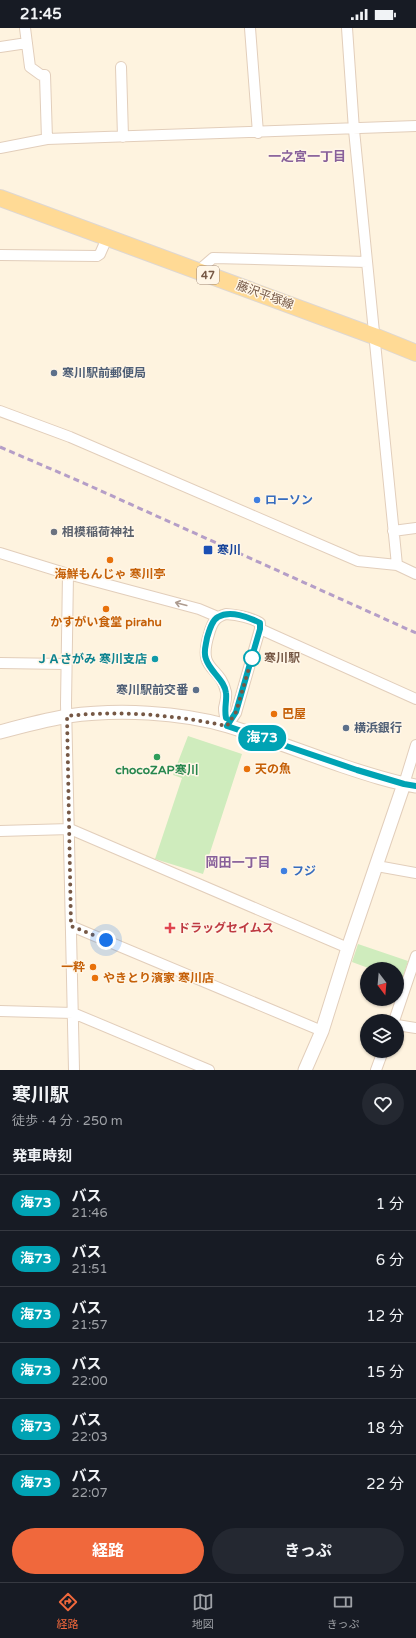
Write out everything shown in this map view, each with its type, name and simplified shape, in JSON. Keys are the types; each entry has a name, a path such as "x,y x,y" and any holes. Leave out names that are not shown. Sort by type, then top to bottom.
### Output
{"main road":[{"name":"藤沢平塚線","path":"0,198 374,336 416,353"}],"street":[{"path":"25,28 30,67 41,75 45,75 47,139"},
{"path":"250,28 258,133"},
{"path":"347,28 354,130 397,565"},
{"path":"0,47 27,43"},
{"path":"121,67 123,137"},
{"path":"0,148 47,139 354,130 416,126"},
{"path":"0,255 97,256 100,254 107,238"},
{"path":"198,271 213,258 367,262"},
{"path":"0,412 78,440 358,561 397,565 416,574"},
{"path":"393,531 416,528"},
{"path":"0,553 68,574 199,609 218,617"},
{"path":"68,574 66,664 74,1070"},
{"path":"226,614 236,615 260,623 260,629 236,712 227,726 224,709 226,693 220,679 210,667 204,654 210,630 218,617 226,614"},
{"path":"260,629 416,699"},
{"path":"0,663 66,664"},
{"path":"0,732 67,716 120,713 170,715 227,726 357,770 410,785"},
{"path":"306,1070 322,1032 348,948 377,866 410,785 416,745"},
{"path":"0,831 70,829 348,948"},
{"path":"377,866 416,873"},
{"path":"71,926 322,1032"},
{"path":"396,1014 416,956"},
{"path":"0,1011 73,1013 209,1070"},
{"path":"404,1025 416,1028"},
{"path":"376,1070 380,1058"},
{"path":"182,1070 186,1060"}],"green space":[{"path":"188,736 242,754 203,874 155,859 182,778 173,775"},
{"path":"358,944 408,961 404,974 404,962 360,962 360,965 352,962"}],"railway":[{"path":"0,447 79,481 416,633"}],"bus line":[{"name":"海73","path":"226,718 224,709 226,693 220,679 210,667 204,654 207,638 214,620 226,614 236,615 260,623 260,629 236,712 227,726 357,770 404,784 416,786"}],"place":[{"name":"寒川駅前郵便局","path":"54,373"},
{"name":"ローソン","path":"257,500"},
{"name":"相模稲荷神社","path":"54,532"},
{"name":"寒川","path":"208,550"},
{"name":"海鮮もんじゃ 寒川亭","path":"110,560"},
{"name":"かすがい食堂 pirahu","path":"106,609"},
{"name":"寒川駅","path":"252,658"},
{"name":"ＪＡさがみ 寒川支店","path":"155,659"},
{"name":"寒川駅前交番","path":"196,690"},
{"name":"巴屋","path":"274,714"},
{"name":"横浜銀行","path":"346,728"},
{"name":"chocoZAP寒川","path":"157,757"},
{"name":"天の魚","path":"247,769"},
{"name":"フジ","path":"284,871"},
{"name":"ドラッグセイムス","path":"170,928"},
{"name":"一粋","path":"93,967"},
{"name":"やきとり濱家 寒川店","path":"95,978"}],"district":[{"name":"一之宮一丁目","path":"307,157"},
{"name":"岡田一丁目","path":"238,863"}],"route":[{"path":"106,940 71,926 67,716 120,713 170,715 227,726 236,712 252,658"}]}
